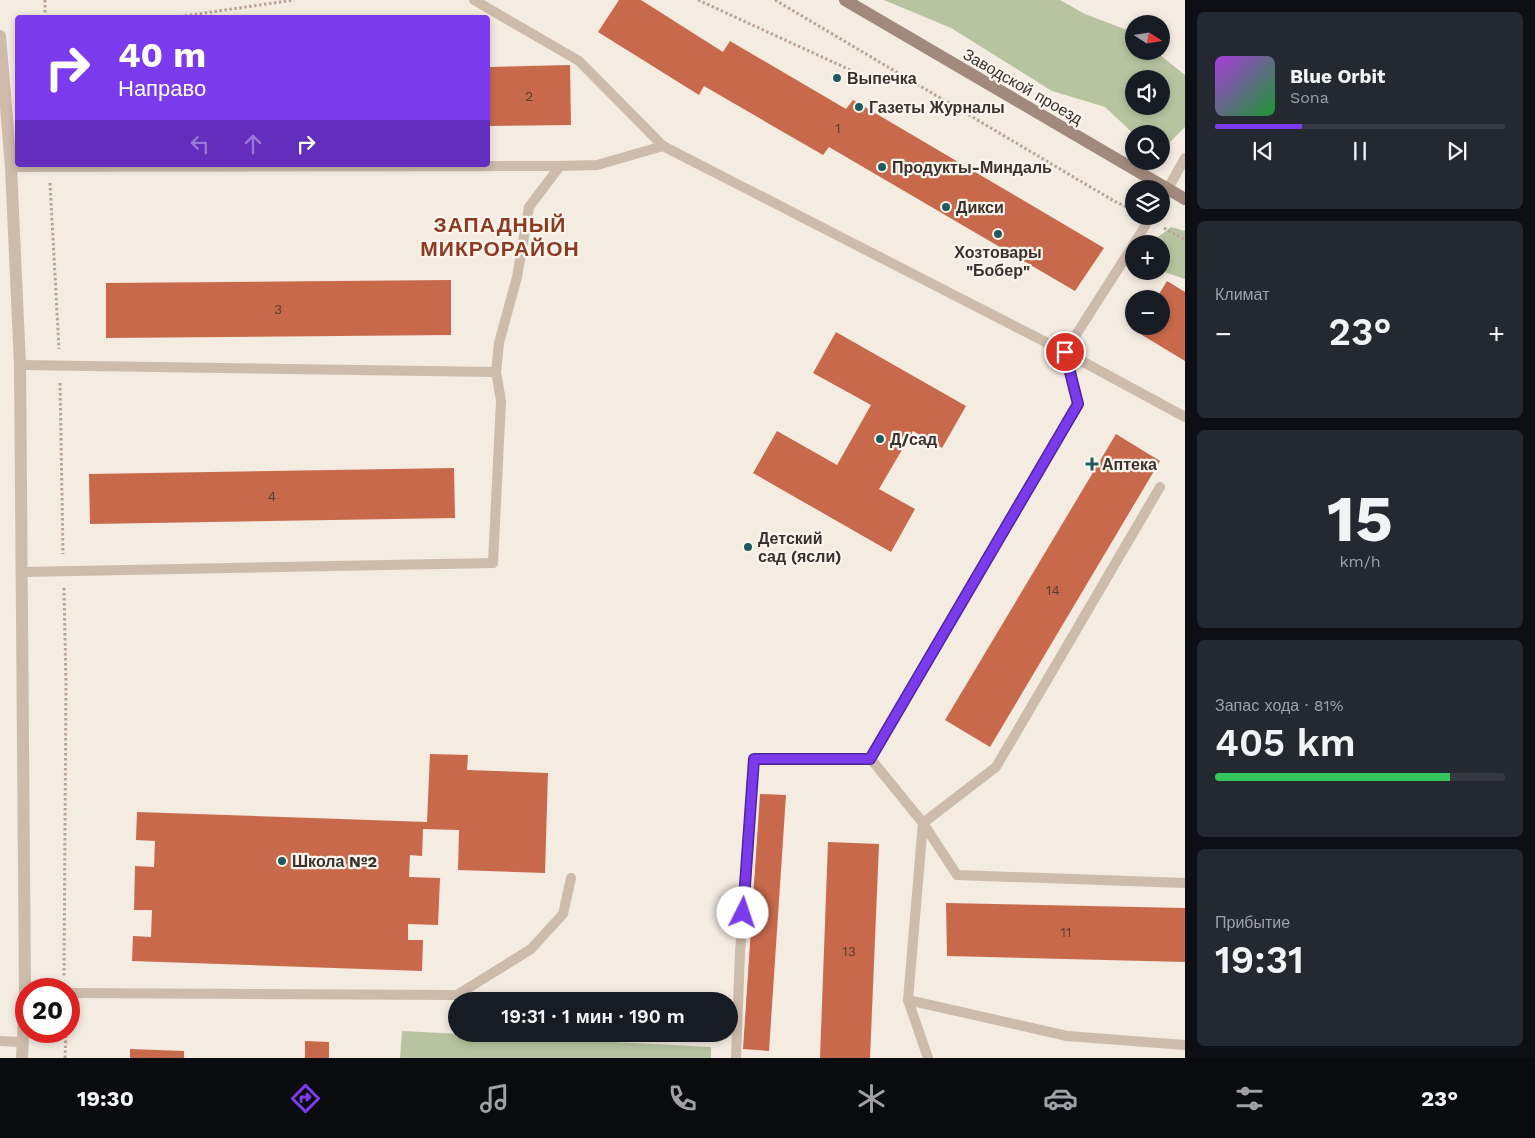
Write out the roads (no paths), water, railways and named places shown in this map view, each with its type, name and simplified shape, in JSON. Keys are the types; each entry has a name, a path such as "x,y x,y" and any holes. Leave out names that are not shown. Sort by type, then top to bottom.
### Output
{"street":[{"name":"Заводской проезд","path":"844,0 1140,180"},
{"path":"0,36 11,167 20,365 26,978"},
{"name":"Заводской проезд","path":"1170,196 1185,199"},
{"path":"22,1043 22,1058"}],"lane":[{"path":"474,0 579,61 663,146 1065,352 1185,417"},
{"path":"490,166 597,165 663,146"},
{"path":"1170,186 1185,158"},
{"path":"22,572 493,563 501,402 496,372 499,343 518,277 529,207 560,166"},
{"path":"11,167 15,167"},
{"path":"870,759 1078,404 1065,352 1125,258"},
{"path":"20,365 496,372"},
{"path":"928,1058 908,1000 922,823 996,767 1160,487"},
{"path":"736,1058 740,952 754,759 870,759"},
{"path":"870,759 922,823 957,876 1185,883"},
{"path":"80,993 457,996 531,949 563,914 571,878"},
{"path":"908,1000 1067,1036 1185,1045"},
{"path":"0,1041 15,1042"}],"place":[{"name":"Выпечка","path":"837,78"},
{"name":"Газеты Журналы","path":"859,107"},
{"name":"Продукты-Миндаль","path":"882,167"},
{"name":"Дикси","path":"946,207"},
{"name":"Хозтовары \"Бобер\"","path":"998,234"},
{"name":"Д/сад","path":"880,439"},
{"name":"Аптека","path":"1092,464"},
{"name":"Детский сад (ясли)","path":"748,547"},
{"name":"Школа №2","path":"282,861"}],"district":[{"name":"ЗАПАДНЫЙ МИКРОРАЙОН","path":"500,237"}]}
